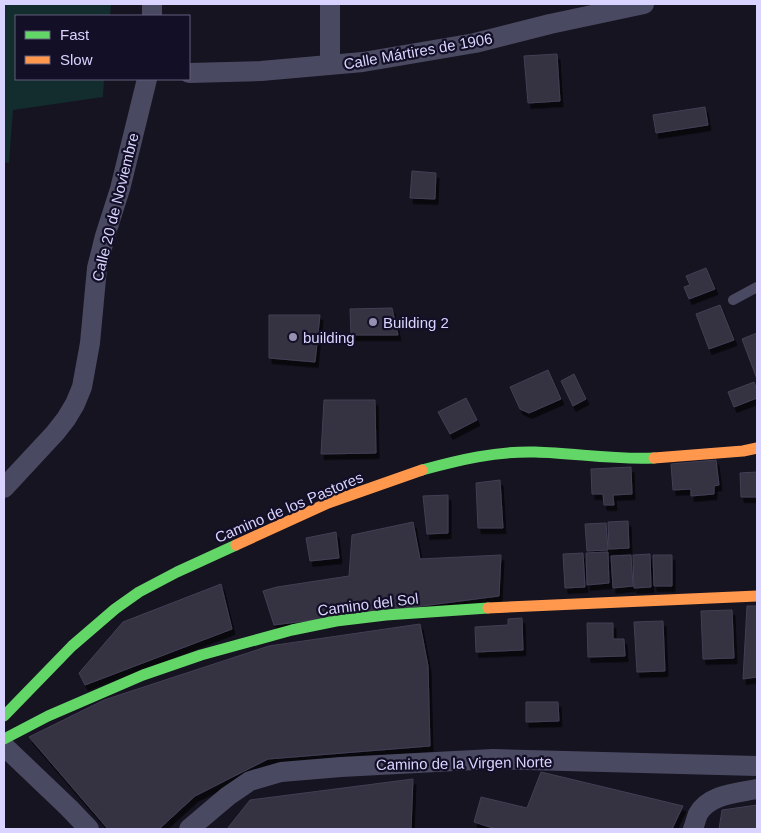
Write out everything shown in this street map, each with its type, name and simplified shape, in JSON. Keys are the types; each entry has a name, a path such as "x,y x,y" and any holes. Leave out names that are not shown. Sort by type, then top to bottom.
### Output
{"street":[{"path":"330,4 330,65"},
{"name":"Calle Mártires de 1906","path":"190,73 261,71 363,62 475,43 550,24 644,4"},
{"name":"Calle 20 de Noviembre","path":"4,488 55,433 75,404 82,388 90,343 97,268 120,189 147,80"},
{"name":"Camino de los Pastores","path":"4,716 72,646 115,609 139,592 177,572 328,503 411,474 460,460 492,454 535,452 636,459 679,457 757,448"},
{"name":"Camino del Sol","path":"4,739 48,716 143,675 201,655 292,630 336,621 451,610 757,596"},
{"path":"4,746 89,829"},
{"name":"Camino de la Virgen Norte","path":"189,829 228,796 250,781 281,772 493,759 757,766"},
{"path":"693,829 698,815 706,804 716,798 729,794 757,789"}],"lane":[{"path":"733,300 757,287"}],"green space":[{"path":"4,4 111,4 110,15 15,15 15,80 104,80 103,97 13,110 9,163 4,162"}],"building":[{"path":"557,54 560,101 528,103 524,56"},
{"path":"705,107 708,125 656,133 653,115"},
{"path":"412,171 436,173 435,199 410,198"},
{"path":"706,268 715,289 689,299 684,287 690,285 686,276"},
{"path":"720,305 734,340 709,349 696,314"},
{"name":"Building 2","path":"392,308 398,335 351,335 350,309"},
{"name":"building","path":"269,315 320,315 315,362 269,358"},
{"path":"757,333 757,379 742,339"},
{"path":"548,370 561,399 529,413 520,409 510,387"},
{"path":"574,374 586,399 573,406 561,381"},
{"path":"754,382 757,398 734,407 728,392"},
{"path":"466,398 477,420 450,434 438,412"},
{"path":"324,400 375,400 376,453 321,454"},
{"path":"716,460 719,485 714,486 714,494 691,496 691,489 673,490 671,464"},
{"path":"631,467 632,494 613,495 614,505 604,505 603,494 592,494 591,469"},
{"path":"757,472 757,497 741,497 740,473"},
{"path":"500,480 503,528 478,528 476,483"},
{"path":"448,495 448,533 427,534 423,496"},
{"path":"628,521 629,548 609,549 608,522"},
{"path":"413,522 420,559 501,555 499,596 274,625 263,591 277,587 349,576 352,535"},
{"path":"606,523 608,550 587,551 585,524"},
{"path":"336,532 339,558 310,561 306,538"},
{"path":"608,552 609,583 587,585 586,553"},
{"path":"583,553 585,587 565,588 563,554"},
{"path":"650,554 651,587 634,588 633,555"},
{"path":"631,555 633,586 613,588 611,556"},
{"path":"653,555 672,555 672,586 654,586"},
{"path":"221,584 232,629 85,685 79,673 123,622"},
{"path":"747,606 757,606 757,677 743,679"},
{"path":"732,610 734,658 703,659 701,611"},
{"path":"522,618 523,650 476,652 475,627 508,625 508,619"},
{"path":"663,621 665,671 637,672 634,622"},
{"path":"587,623 613,623 613,639 624,639 625,656 588,657"},
{"path":"420,624 428,666 430,746 268,759 195,796 159,829 108,829 29,737 104,700 269,646"},
{"path":"526,702 558,702 559,721 526,722"},
{"path":"541,772 683,806 672,829 496,829 474,822 481,797 527,808"},
{"path":"413,779 411,829 227,829 250,800"},
{"path":"757,805 757,828 719,829 722,810"}],"traffic: fast":[{"path":"422,470 478,457 520,452 654,458"},
{"path":"4,716 72,646 115,609 139,592 236,545"},
{"path":"4,739 48,716 143,675 201,655 292,630 336,621 386,615 488,608"}],"traffic: slow":[{"path":"654,458 743,451 757,448"},
{"path":"236,545 328,503 422,470"},
{"path":"488,608 757,596"}],"place":[{"name":"Building 2","path":"373,322"},
{"name":"building","path":"293,337"}]}
